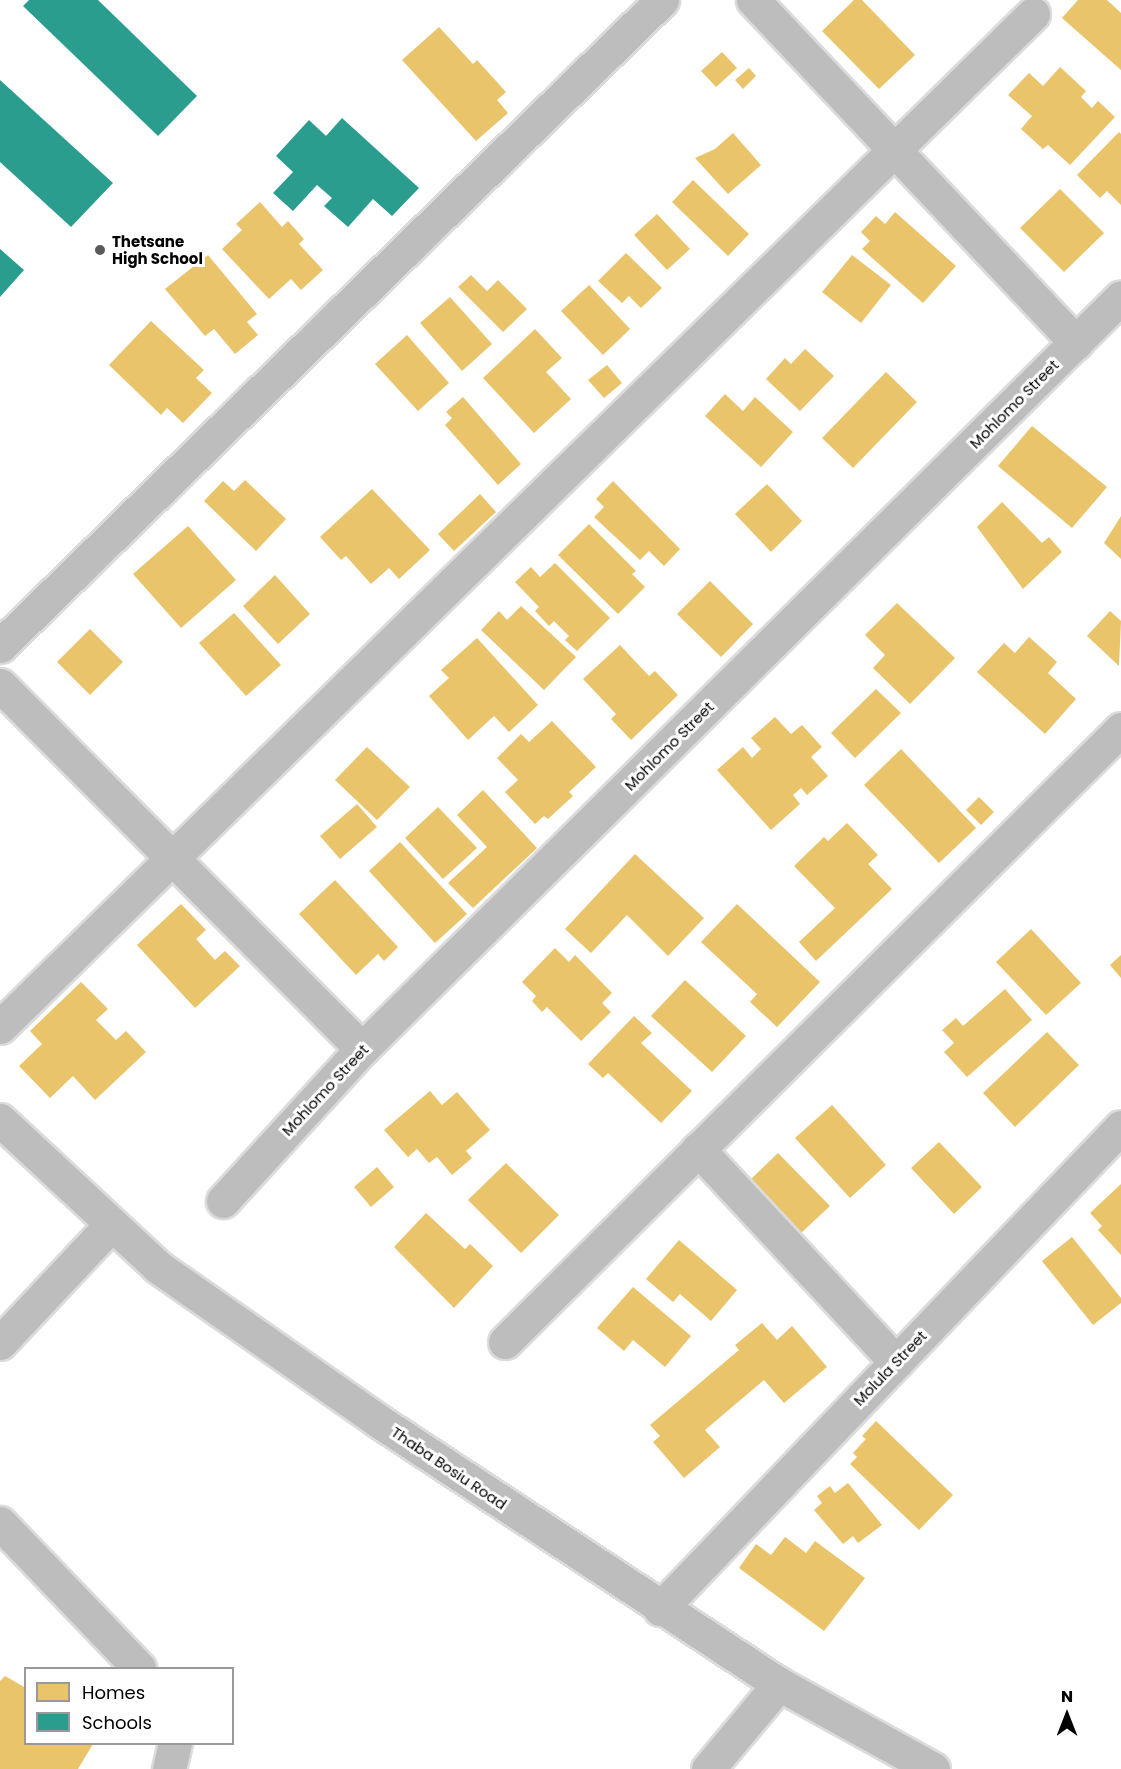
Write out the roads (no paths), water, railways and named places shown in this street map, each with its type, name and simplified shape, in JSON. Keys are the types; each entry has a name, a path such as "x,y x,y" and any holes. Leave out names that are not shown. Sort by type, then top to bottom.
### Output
{"street":[{"path":"0,646 662,0"},
{"path":"753,0 1076,343"},
{"path":"0,1027 892,148 1033,14"},
{"name":"Mohlomo Street","path":"223,1202 362,1049 1121,297"},
{"path":"0,684 174,856 362,1049"},
{"path":"505,1342 1121,729"},
{"name":"Thaba Bosiu Road","path":"0,1120 110,1226 158,1267 660,1609 779,1684 933,1769"},
{"name":"Molula Street","path":"660,1609 1121,1127"},
{"path":"698,1149 896,1362"},
{"path":"0,1343 110,1226"},
{"path":"0,1523 138,1667"},
{"path":"708,1769 779,1684"},
{"path":"169,1769 175,1745"}],"place":[{"name":"Thetsane High School","path":"100,250"}]}
